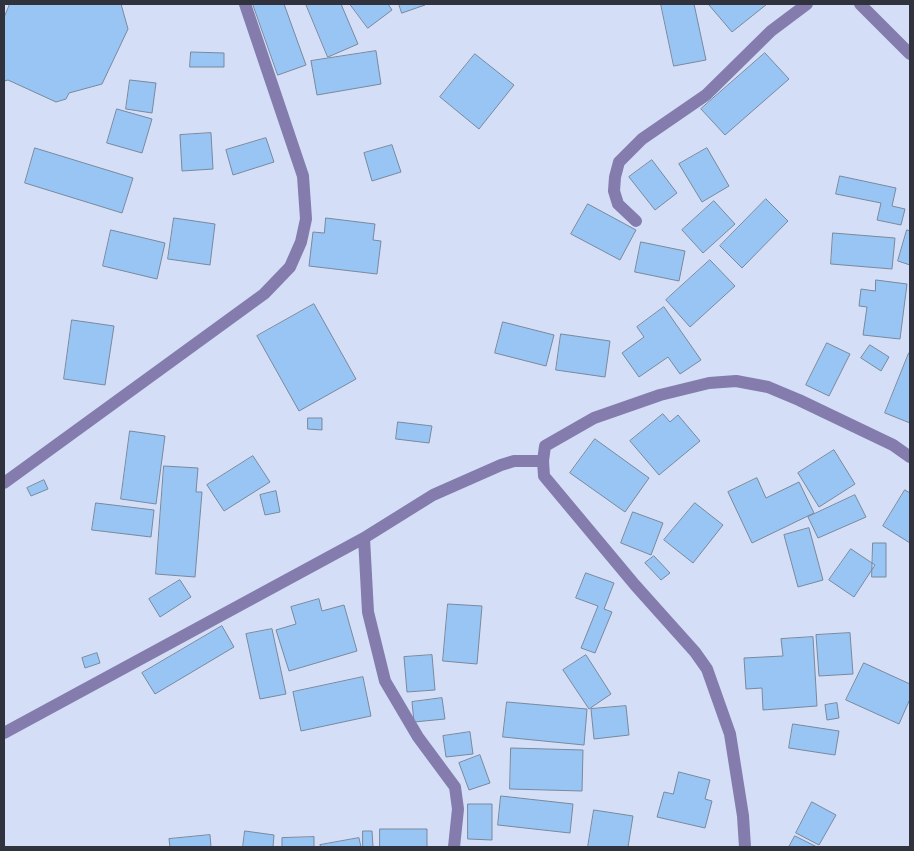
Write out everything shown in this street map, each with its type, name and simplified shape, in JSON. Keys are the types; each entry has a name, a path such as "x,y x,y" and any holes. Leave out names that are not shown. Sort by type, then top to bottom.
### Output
{"street":[{"path":"4,483 264,294 290,267 301,242 306,219 303,176 245,4"},
{"path":"636,221 618,204 614,191 619,162 642,139 706,95 771,31 807,4"},
{"path":"860,4 910,54"},
{"path":"745,847 743,816 730,734 707,669 696,652 634,585 544,476 542,461 545,446 594,418 660,395 709,382 736,381 768,387 799,400 893,445 910,457"},
{"path":"4,733 364,538 433,495 501,465 514,461 542,461"},
{"path":"364,538 368,612 385,681 418,737 455,787 458,809 454,847"}],"building":[{"path":"10,4 121,4 128,29 102,84 69,93 66,99 56,102 8,80 4,81 4,18"},
{"path":"253,4 284,4 306,65 278,75"},
{"path":"306,4 341,4 358,44 328,57"},
{"path":"350,4 388,4 392,10 368,28"},
{"path":"399,4 425,4 425,5 402,13"},
{"path":"661,4 694,4 706,60 674,66"},
{"path":"710,4 767,4 732,32"},
{"path":"376,51 381,84 317,95 311,61"},
{"path":"191,52 224,53 224,67 190,67"},
{"path":"765,53 789,79 725,135 701,109"},
{"path":"475,54 514,85 479,129 440,97"},
{"path":"130,80 156,83 152,113 126,109"},
{"path":"117,109 152,119 142,153 107,143"},
{"path":"211,133 213,169 182,171 180,135"},
{"path":"266,138 274,162 233,175 226,150"},
{"path":"392,145 401,172 372,181 364,153"},
{"path":"35,148 133,178 122,213 25,183"},
{"path":"707,148 729,186 702,202 679,164"},
{"path":"652,160 677,193 655,210 629,177"},
{"path":"840,176 896,188 892,206 905,209 901,225 877,220 881,203 836,194"},
{"path":"766,199 788,221 742,268 720,246"},
{"path":"714,201 735,224 703,253 682,230"},
{"path":"588,204 636,230 620,260 571,234"},
{"path":"174,218 215,224 210,265 168,259"},
{"path":"326,218 375,224 373,240 381,241 377,274 309,266 313,232 324,233"},
{"path":"111,230 165,243 157,279 103,266"},
{"path":"907,230 910,231 910,265 898,261"},
{"path":"833,233 895,238 892,269 831,264"},
{"path":"641,242 685,251 679,281 635,272"},
{"path":"710,260 735,286 690,327 666,300"},
{"path":"876,280 907,284 900,339 863,335 867,307 859,306 861,289 875,291"},
{"path":"314,304 356,379 299,411 257,336"},
{"path":"664,307 701,360 680,374 668,357 639,377 622,353 644,337 637,327"},
{"path":"72,320 114,326 105,385 64,379"},
{"path":"503,322 554,335 546,366 495,353"},
{"path":"561,334 610,341 605,377 556,370"},
{"path":"827,343 850,354 829,396 806,385"},
{"path":"870,345 889,357 881,371 861,358"},
{"path":"910,353 910,423 885,413"},
{"path":"663,414 670,422 678,415 700,441 659,475 630,441"},
{"path":"308,418 322,418 322,430 308,429"},
{"path":"398,422 432,426 429,443 396,439"},
{"path":"130,431 165,436 156,504 121,499"},
{"path":"595,439 649,478 625,512 570,473"},
{"path":"834,450 855,484 819,507 798,473"},
{"path":"253,456 270,482 224,511 207,485"},
{"path":"164,466 198,468 196,492 202,492 195,577 156,574"},
{"path":"757,478 766,498 799,482 814,513 752,543 728,492"},
{"path":"44,480 48,489 31,496 27,488"},
{"path":"905,490 910,493 910,543 883,526"},
{"path":"276,491 280,512 265,515 260,495"},
{"path":"855,495 866,517 818,538 808,517"},
{"path":"96,503 154,510 151,537 92,530"},
{"path":"695,503 723,525 693,563 664,540"},
{"path":"633,512 663,523 651,555 621,543"},
{"path":"809,528 823,580 798,587 784,535"},
{"path":"873,543 886,543 886,577 872,577"},
{"path":"851,549 875,565 854,597 829,580"},
{"path":"654,556 670,573 661,580 645,563"},
{"path":"586,573 614,583 604,609 612,612 595,653 581,648 598,606 576,598"},
{"path":"180,580 191,597 160,617 149,599"},
{"path":"319,599 322,611 344,605 357,651 289,671 276,630 296,624 291,607"},
{"path":"448,604 482,606 477,664 443,661"},
{"path":"222,626 234,647 155,694 142,673"},
{"path":"272,629 286,694 260,699 246,634"},
{"path":"850,633 853,674 819,676 816,635"},
{"path":"813,637 817,706 763,710 762,688 746,689 744,658 783,656 781,639"},
{"path":"97,653 100,663 85,668 82,658"},
{"path":"432,655 435,690 407,692 404,657"},
{"path":"586,655 611,694 589,709 563,670"},
{"path":"864,663 910,684 910,699 899,724 846,700"},
{"path":"363,677 371,716 301,731 293,692"},
{"path":"442,698 445,719 414,722 412,702"},
{"path":"507,702 587,709 584,745 503,737"},
{"path":"837,703 839,718 827,720 825,705"},
{"path":"626,706 629,735 594,739 591,709"},
{"path":"793,724 839,731 835,755 789,748"},
{"path":"470,732 473,754 446,757 443,736"},
{"path":"511,748 583,750 582,791 510,789"},
{"path":"480,755 490,783 469,790 459,763"},
{"path":"679,772 710,780 705,799 712,801 705,828 657,817 664,792 673,794"},
{"path":"501,796 573,804 570,833 498,825"},
{"path":"812,802 836,815 819,845 796,833"},
{"path":"468,804 492,804 492,840 468,839"},
{"path":"594,810 633,816 628,847 588,847"},
{"path":"380,829 427,829 427,847 380,847"},
{"path":"245,831 274,835 273,847 243,847"},
{"path":"363,831 372,831 373,847 363,847"},
{"path":"210,835 211,847 170,847 169,839"},
{"path":"795,836 817,847 789,847"},
{"path":"314,837 314,847 282,847 282,838"},
{"path":"359,838 361,847 321,847 320,845"}]}
